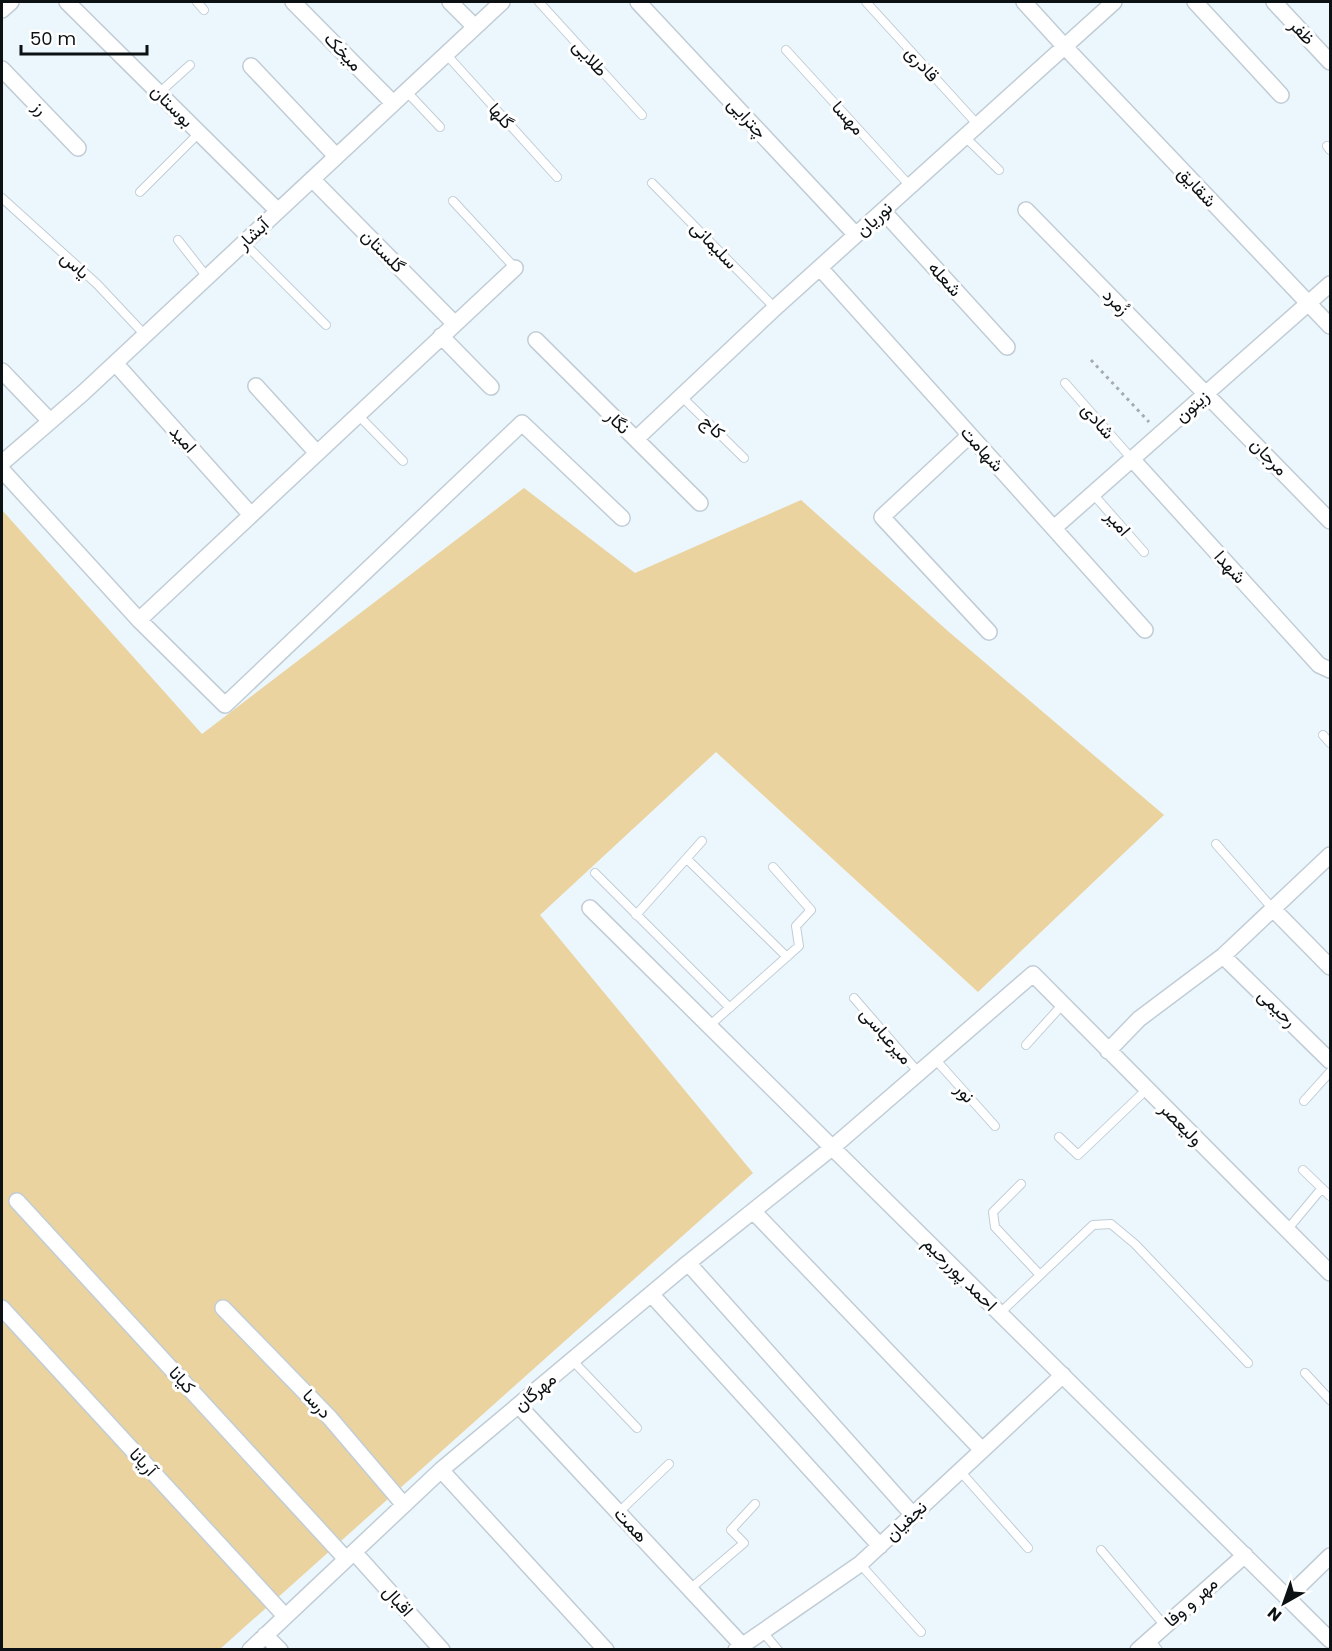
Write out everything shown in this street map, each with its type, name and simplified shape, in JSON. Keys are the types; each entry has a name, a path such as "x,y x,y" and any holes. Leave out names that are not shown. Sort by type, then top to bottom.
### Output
{"street":[{"path":"2,10 11,2"},
{"name":"بوستان","path":"67,2 278,211"},
{"name":"میخک","path":"293,2 393,103"},
{"path":"450,2 475,27"},
{"name":"آبشار","path":"2,464 115,363 502,2"},
{"name":"چترایی","path":"638,2 856,235"},
{"path":"1024,2 1065,47"},
{"name":"نوریان","path":"636,440 776,308 1114,2"},
{"path":"1195,2 1281,95"},
{"name":"ظفر","path":"1274,2 1330,62"},
{"name":"شقایق","path":"1065,47 1330,326"},
{"path":"251,66 336,156"},
{"name":"رز","path":"2,69 78,148"},
{"name":"گلستان","path":"312,179 454,323"},
{"name":"زُمرد","path":"1026,210 1207,393"},
{"name":"شعله","path":"884,211 1007,347"},
{"path":"139,620 515,268"},
{"name":"شهامت","path":"820,268 1145,630"},
{"name":"زیتون","path":"1054,528 1330,284"},
{"path":"441,336 491,387"},
{"name":"نگار","path":"536,340 700,503"},
{"name":"امید","path":"115,363 251,515"},
{"path":"2,371 50,421"},
{"path":"256,386 317,453"},
{"name":"مرجان","path":"1207,393 1330,521"},
{"path":"2,470 139,620 225,705 522,423 622,518"},
{"path":"970,435 882,517 988,632"},
{"name":"شهدا","path":"1132,459 1318,665 1330,670"},
{"path":"1108,1052 1139,1019 1222,956 1330,855"},
{"name":"احمد پوررحیم","path":"590,908 1330,1640"},
{"path":"1273,909 1330,967"},
{"name":"رحیمی","path":"1222,956 1330,1061"},
{"name":"ولیعصر","path":"1033,974 1330,1273"},
{"name":"مهرگان","path":"249,1650 441,1470 688,1263 833,1147 1033,974"},
{"name":"کیانا","path":"17,1201 350,1556"},
{"path":"753,1210 982,1450"},
{"path":"688,1263 913,1515"},
{"path":"651,1294 880,1546"},
{"name":"آریانا","path":"2,1308 285,1616"},
{"name":"درسا","path":"223,1308 330,1418 404,1505"},
{"name":"نجفیان","path":"739,1647 860,1564 1063,1375"},
{"name":"همت","path":"519,1406 690,1589 739,1647"},
{"path":"441,1470 606,1650"},
{"name":"مهر و وفا","path":"1138,1650 1154,1644 1165,1626 1245,1555"},
{"name":"اقبال","path":"350,1556 442,1650"},
{"path":"1288,1597 1330,1556"},
{"path":"265,1635 280,1650"}],"lane":[{"path":"197,2 204,10"},
{"name":"طلایی","path":"539,2 642,115"},
{"name":"قادری","path":"866,2 978,126"},
{"name":"مهسا","path":"786,50 910,187"},
{"name":"گلها","path":"446,54 557,177"},
{"path":"159,93 190,65"},
{"path":"406,91 440,128"},
{"path":"140,192 199,133"},
{"path":"965,137 999,170"},
{"name":"سلیمانی","path":"652,183 776,308"},
{"name":"یاس","path":"2,198 97,284 145,335"},
{"path":"453,201 515,268"},
{"path":"178,240 207,277"},
{"path":"244,243 326,325"},
{"name":"شادی","path":"1065,382 1132,459"},
{"name":"کاج","path":"682,396 744,458"},
{"path":"358,415 403,461"},
{"name":"امیر","path":"1093,494 1144,552"},
{"path":"1323,735 1330,743"},
{"path":"636,915 702,841"},
{"path":"1216,844 1273,909"},
{"path":"687,859 787,957"},
{"path":"710,1026 799,946 796,926 811,910 772,867"},
{"path":"595,873 730,1008"},
{"name":"میرعباسی","path":"854,998 919,1073"},
{"path":"1026,1045 1063,1004"},
{"name":"نور","path":"935,1059 995,1126"},
{"path":"1304,1101 1330,1072"},
{"path":"1059,1137 1078,1155 1146,1090"},
{"path":"1303,1170 1330,1196"},
{"path":"1021,1184 993,1212 996,1227 1040,1275"},
{"path":"1287,1230 1322,1188"},
{"path":"1000,1312 1093,1225 1111,1224 1135,1244 1248,1363"},
{"path":"572,1360 637,1428"},
{"path":"1305,1373 1330,1401"},
{"path":"619,1512 669,1464"},
{"path":"960,1471 1028,1548"},
{"path":"690,1589 744,1543 731,1530 755,1504"},
{"path":"1101,1550 1165,1626"},
{"path":"860,1564 921,1632"},
{"path":"762,1631 778,1650"}],"path":[{"path":"1090,360 1160,434"}],"shaded area":[{"path":"524,488 635,573 801,500 949,632 1164,815 978,992 716,752 540,915 753,1173 220,1649 2,1649 2,510 202,734"}]}
